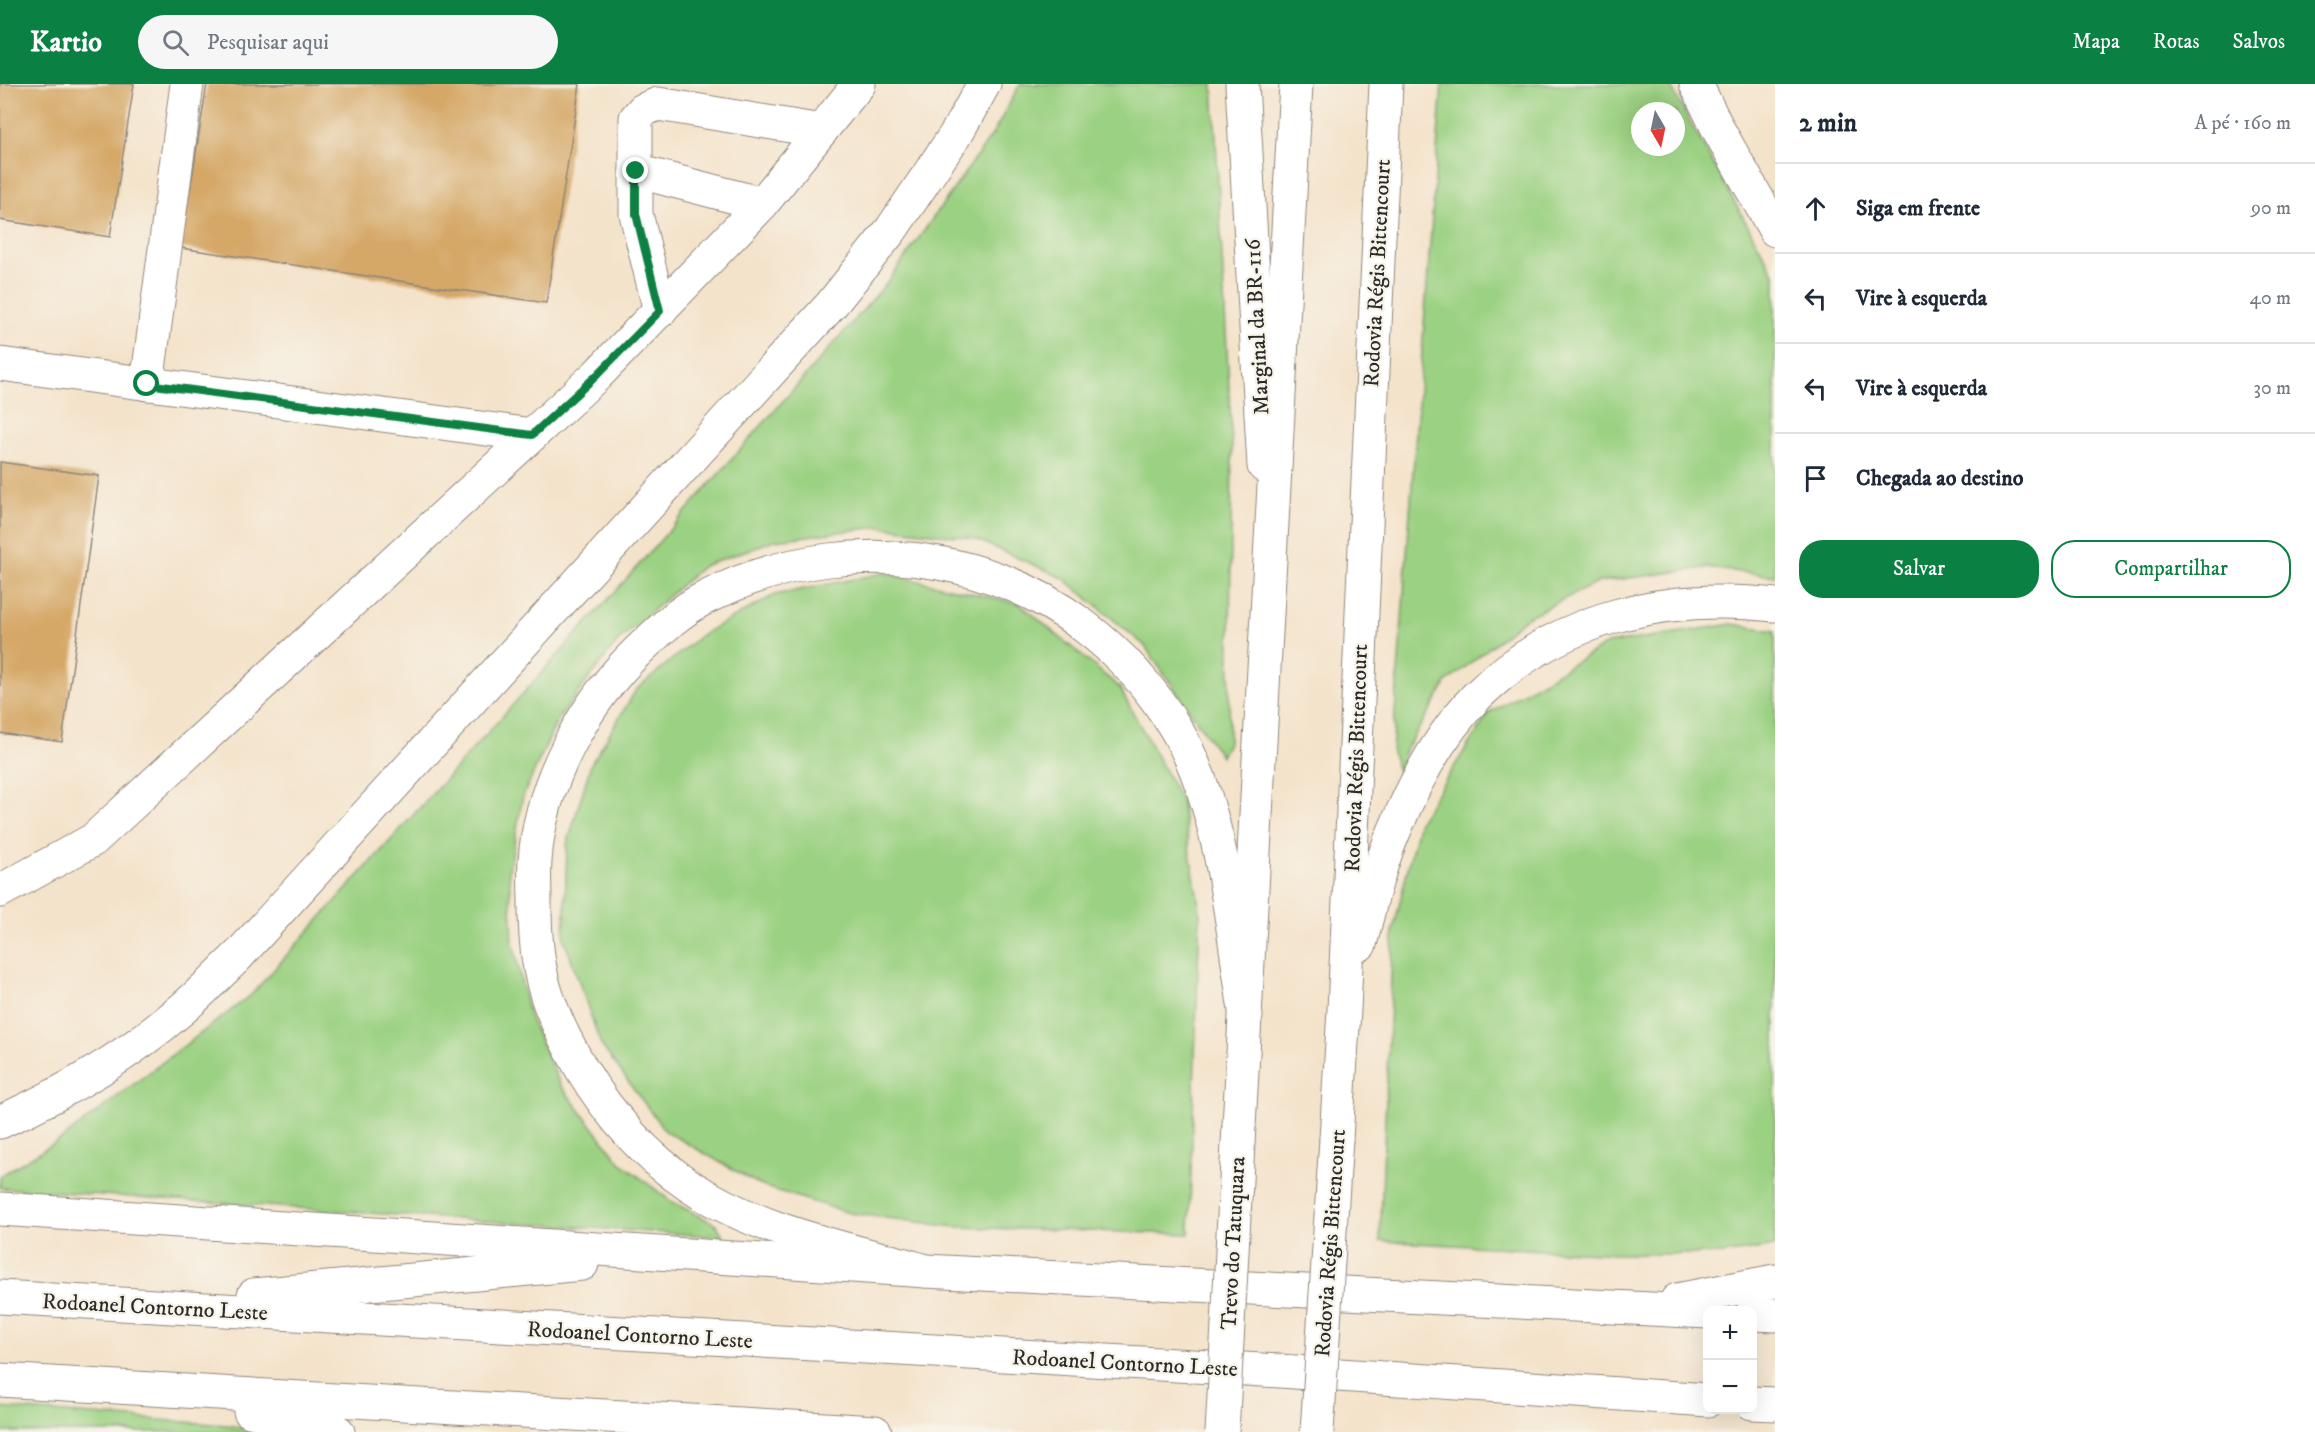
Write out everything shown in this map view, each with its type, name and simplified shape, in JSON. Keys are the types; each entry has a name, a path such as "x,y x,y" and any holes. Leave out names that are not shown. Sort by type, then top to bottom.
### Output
{"main road":[{"path":"147,384 187,84"},
{"path":"0,891 93,840 597,375 762,204 859,84"},
{"path":"0,1122 44,1102 116,1059 180,1011 238,956 831,305 891,230 956,134 984,84"},
{"name":"Marginal da BR-116","path":"1242,84 1270,571"},
{"path":"1246,1016 1296,84"},
{"name":"Rodovia Régis Bittencourt","path":"1317,1432 1344,1010 1386,84"},
{"path":"1375,295 1401,84"},
{"path":"1696,84 1718,129 1775,230"},
{"path":"660,311 636,214 636,118 643,110 658,104 821,131"},
{"path":"636,171 762,204"},
{"path":"0,364 532,435"},
{"path":"926,1271 796,1234 747,1217 690,1186 642,1146 597,1095 562,1035 543,984 535,925 535,858 548,794 579,726 618,670 663,627 701,600 757,575 816,562 872,557 925,560 990,575 1046,600 1096,634 1137,674 1176,730 1203,784 1219,852 1246,1016"},
{"path":"1344,1010 1377,878 1395,828 1417,783 1440,745 1477,697 1511,668 1558,638 1614,615 1672,603 1738,601 1775,605"},
{"name":"Trevo do Tatuquara","path":"1222,1432 1246,1016"},
{"path":"0,1209 926,1271 1703,1312"},
{"path":"130,1305 680,1255"},
{"path":"1635,1308 1775,1281"},
{"name":"Rodoanel Contorno Leste","path":"0,1297 1280,1371 1703,1400"},
{"path":"1757,1314 1775,1315"},
{"path":"0,1380 875,1432"},
{"path":"163,1390 338,1432"},
{"path":"1757,1402 1775,1404"}],"green space":[{"path":"1020,84 1213,84 1232,445 1229,741 1221,756 1144,645 1063,578 973,538 879,527 775,540 703,566 617,642 558,719 523,796 509,870 513,942 529,1016 561,1086 620,1162 672,1202 716,1224 724,1237 0,1188 0,1176 63,1138 251,995 621,585 887,283 994,132"},
{"path":"1442,84 1669,84 1679,102 1631,102 1631,156 1685,156 1685,113 1775,275 1775,576 1705,568 1599,582 1527,617 1447,682 1404,753 1398,772 1392,753"},
{"path":"883,573 1020,604 1119,687 1181,800 1200,911 1189,1234 955,1227 849,1213 762,1186 665,1131 601,1045 564,939 567,845 591,764 636,690 701,635 775,595"},
{"path":"1732,624 1775,631 1775,1246 1723,1254 1617,1254 1380,1241 1393,931 1419,821 1489,713 1607,644"},
{"path":"0,1408 226,1425 276,1432 0,1432"}],"building":[{"path":"0,84 134,84 110,237 0,220"},
{"path":"207,84 580,84 546,303 181,248"},
{"path":"0,462 99,476 62,742 0,733"}],"route":[{"path":"147,384 532,435 597,375 660,311 636,214 636,171"}]}
